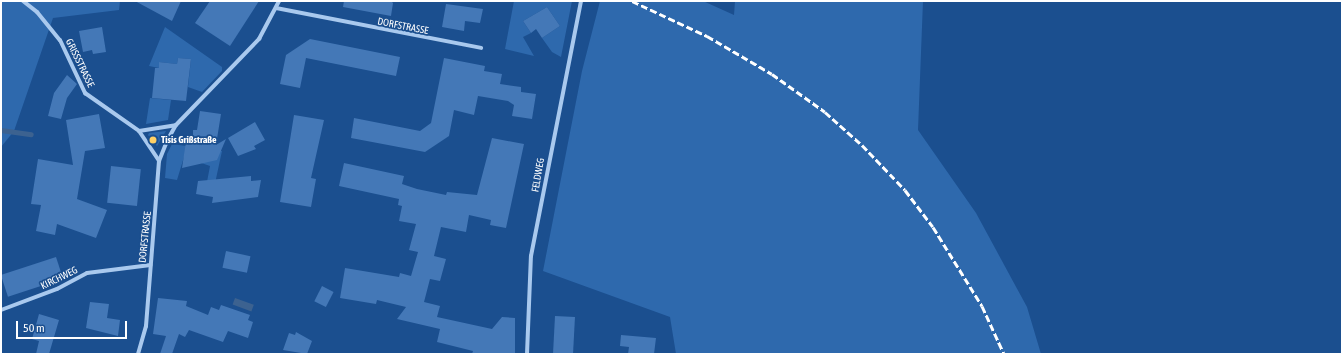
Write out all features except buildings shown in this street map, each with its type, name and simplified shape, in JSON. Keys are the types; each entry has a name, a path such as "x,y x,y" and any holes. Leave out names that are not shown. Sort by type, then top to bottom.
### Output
{"street":[{"name":"GRISSSTRASSE","path":"23,1 38,12 60,40 85,93 139,131 159,161"},
{"name":"DORFSTRASSE","path":"138,354 146,326 159,161 176,125 259,39 279,1"},
{"name":"FELDWEG","path":"527,354 531,256 581,1"},
{"name":"DORFSTRASSE","path":"276,8 481,48"},
{"path":"139,131 176,125"},
{"name":"KIRCHWEG","path":"1,310 57,289 87,273 150,265"}],"shaded area":[{"path":"1,1 120,1 119,10 53,18 14,131 1,147"},
{"path":"514,1 572,1 561,57 552,52 542,38 560,26 547,7 523,21 531,33 523,37 534,56 505,49"},
{"path":"600,1 703,1 734,15 735,1 923,1 918,130 976,213 1027,307 1041,354 676,354 670,317 543,271 582,71"},
{"path":"165,27 222,67 222,71 202,92 188,87 191,59 178,58 177,64 159,62 159,68 149,66"},
{"path":"150,98 171,100 168,120 146,124"},
{"path":"166,131 157,146 148,135 149,133"},
{"path":"172,144 222,151 214,188 206,187 210,166 184,157 177,180 165,178 167,154"},
{"path":"235,298 254,305 251,311 233,305"}],"waterway":[{"path":"1,130 31,134"}],"railway":[{"path":"632,1 707,36 772,74 825,112 862,145 905,190 933,227 982,306 1004,354"}],"place":[{"name":"Tisis Grißstraße","path":"153,140"}]}
